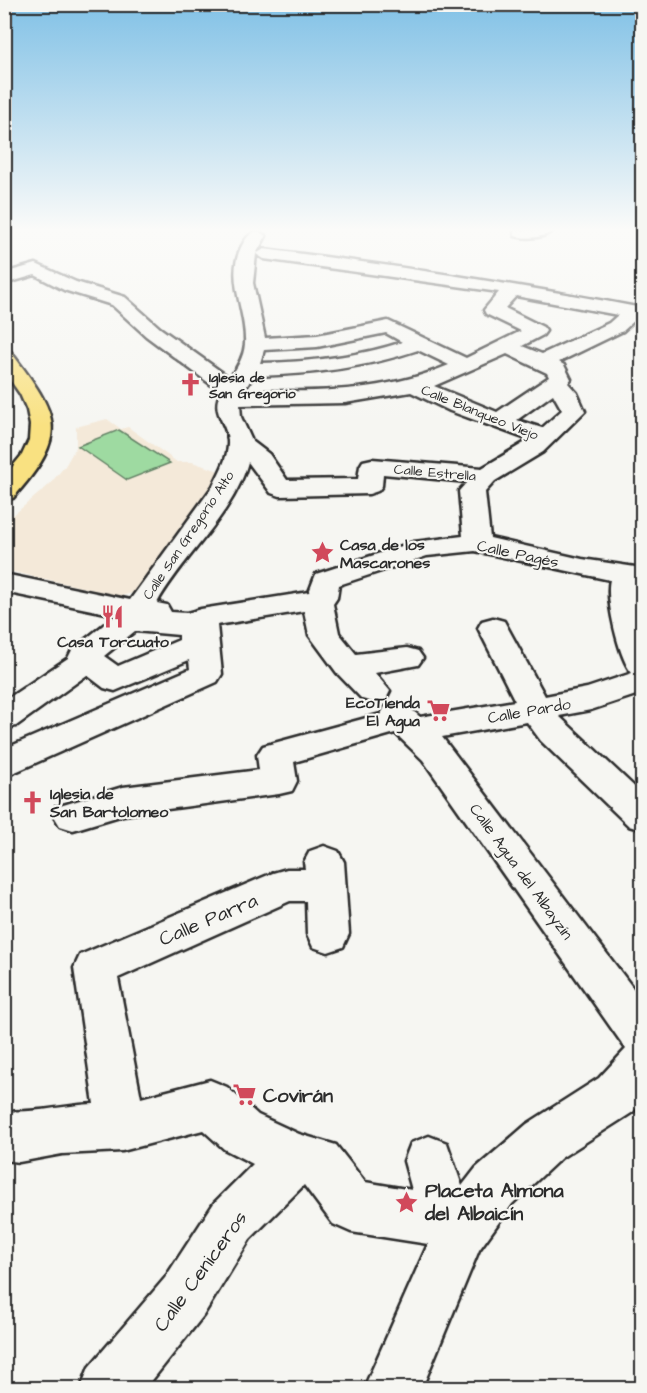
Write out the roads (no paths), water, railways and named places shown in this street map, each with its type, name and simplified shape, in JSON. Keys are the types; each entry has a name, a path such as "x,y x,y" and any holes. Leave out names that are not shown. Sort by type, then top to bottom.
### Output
{"main road":[{"path":"4,356 34,398 44,428 38,451 19,478 4,492"}],"street":[{"path":"96,296 118,301 231,394"},
{"path":"241,444 228,411 231,394 248,370 255,344 253,320 247,296"},
{"name":"Calle Blanqueo Viejo","path":"231,394 307,398 367,393 414,385 465,366 536,331 493,310 506,296"},
{"path":"539,296 637,313"},
{"path":"500,421 550,375 637,313"},
{"path":"255,344 317,341 388,327 465,366"},
{"path":"248,370 287,369 380,356 420,342"},
{"path":"475,543 477,534 472,491 486,476 535,447 574,411 566,393 550,375 506,346"},
{"name":"Calle Blanqueo Viejo","path":"414,385 458,406 546,438"},
{"name":"Calle Estrella","path":"241,444 260,459 280,488 369,486 372,466 486,476"},
{"name":"Calle San Gregorio Alto","path":"138,611 231,476 241,444"},
{"name":"Calle Pagés","path":"4,583 138,611 146,620 193,623 201,618 319,578 424,548 475,543 582,567 642,576"},
{"name":"Calle Agua del Albayzín","path":"319,578 324,635 348,666 435,751 641,1049"},
{"path":"642,583 623,582 632,643 642,665"},
{"path":"4,764 206,674 201,618"},
{"path":"493,628 536,710 553,732 642,816"},
{"path":"348,666 407,658"},
{"path":"4,718 87,660"},
{"name":"Calle Pardo","path":"73,816 123,801 279,781 275,755 396,714 536,710 591,699 642,681"},
{"name":"Calle Parra","path":"122,1127 95,968 287,885 324,873 328,934"},
{"path":"393,1389 454,1227 494,1186 544,1141 616,1095 641,1049"},
{"path":"4,1135 19,1137 62,1130 122,1127 210,1104 241,1132 295,1158 318,1163 351,1206 454,1227"},
{"name":"Calle Ceniceros","path":"110,1389 184,1297 232,1221 295,1158"},
{"path":"429,1161 454,1227"}],"place":[{"name":"Iglesia de San Gregorio","path":"191,385"},
{"name":"Casa de los Mascarones","path":"322,553"},
{"name":"Casa Torcuato","path":"113,616"},
{"name":"EcoTienda El Agua","path":"438,711"},
{"name":"Iglesia de San Bartolomeo","path":"32,802"},
{"name":"Covirán","path":"245,1095"},
{"name":"Placeta Almona del Albaicín","path":"407,1202"}]}
